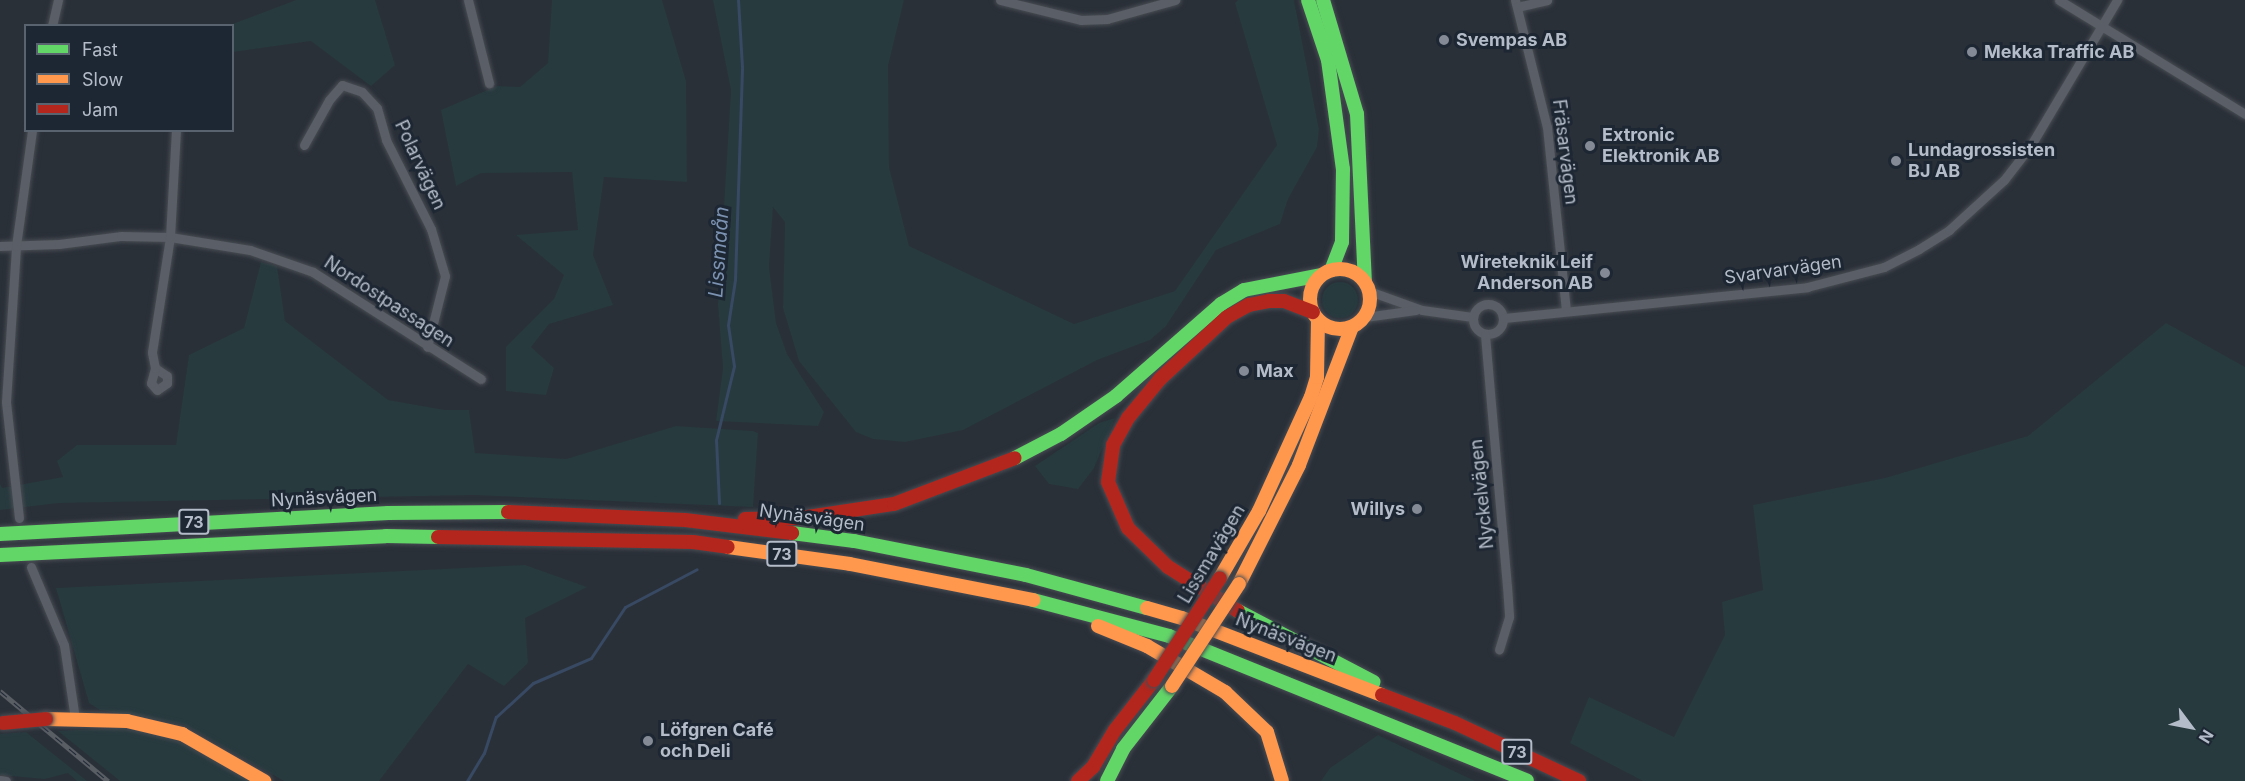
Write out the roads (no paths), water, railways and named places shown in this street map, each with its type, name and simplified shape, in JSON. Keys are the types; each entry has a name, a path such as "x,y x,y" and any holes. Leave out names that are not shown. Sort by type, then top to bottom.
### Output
{"main road":[{"path":"1308,0 1328,60 1344,169 1341,242 1326,272 1310,292 1315,316"},
{"path":"1323,0 1357,114 1367,286 1365,317 1352,327 1340,329 1284,301 1249,305 1198,342 1160,379 1119,433 1108,465 1110,495 1118,513 1142,544 1199,589 1455,723"},
{"path":"685,520 801,518 894,504 955,484 997,468 1061,434 1116,396 1199,321 1244,290 1346,269 1367,286"},
{"name":"Lissmavägen","path":"1078,781 1093,767 1114,730 1154,680 1220,578 1259,511 1311,397 1317,377 1315,316"},
{"name":"Lissmavägen","path":"1107,781 1123,750 1172,686 1239,584 1299,465 1326,402 1344,339 1352,327"},
{"name":"Nynäsvägen","path":"0,534 388,513 532,512 685,520 854,541 1026,575 1182,618 1455,723 1579,781"},
{"name":"73","path":"0,555 386,536 693,542 850,564 1022,597 1169,636 1527,781"},
{"path":"1022,597 1147,646 1225,692 1267,732 1282,781"},
{"path":"2,723 46,719 127,721 182,734 264,781"}],"street":[{"path":"52,24 58,0"},
{"path":"468,0 489,83"},
{"path":"1000,0 1081,20 1107,19 1175,0"},
{"path":"1516,4 1547,0"},
{"path":"2059,0 2245,114"},
{"name":"Svarvarvägen","path":"1504,318 1839,281 1884,267 1919,249 1949,230 2004,180 2031,145 2117,0"},
{"name":"Fräsarvägen","path":"1516,4 1548,127 1566,311"},
{"name":"Polarvägen","path":"303,145 328,100 342,85 362,92 377,108 386,140 431,229 445,276 427,347"},
{"path":"19,518 3,401 16,246 32,132"},
{"path":"155,368 152,352 170,237 176,132"},
{"name":"Nordostpassagen","path":"0,246 121,236 170,237 250,250 313,272 427,347 481,379"},
{"path":"1367,286 1422,310"},
{"path":"1486,303 1499,308 1504,318 1500,329 1485,334 1476,329 1473,317 1476,309 1486,303"},
{"path":"1365,317 1422,310 1473,317"},
{"name":"Nyckelvägen","path":"1485,334 1509,617 1498,650"},
{"path":"31,567 64,645 75,719"},
{"path":"0,780 6,781"}],"waterway":[{"name":"Lissmaån","path":"719,503 716,440 734,366 728,325 735,280 742,67 738,0"},
{"name":"Lissmaån","path":"467,781 484,753 496,717 533,683 591,658 625,607 697,569"}],"railway":[{"path":"0,691 108,781"}],"place":[{"name":"Svempas AB","path":"1444,40"},
{"name":"Mekka Traffic AB","path":"1972,52"},
{"name":"Extronic Elektronik AB","path":"1590,146"},
{"name":"Lundagrossisten BJ AB","path":"1896,161"},
{"name":"Wireteknik Leif Anderson AB","path":"1605,273"},
{"name":"Max","path":"1244,371"},
{"name":"Willys","path":"1417,509"},
{"name":"Löfgren Café och Deli","path":"648,741"}]}
